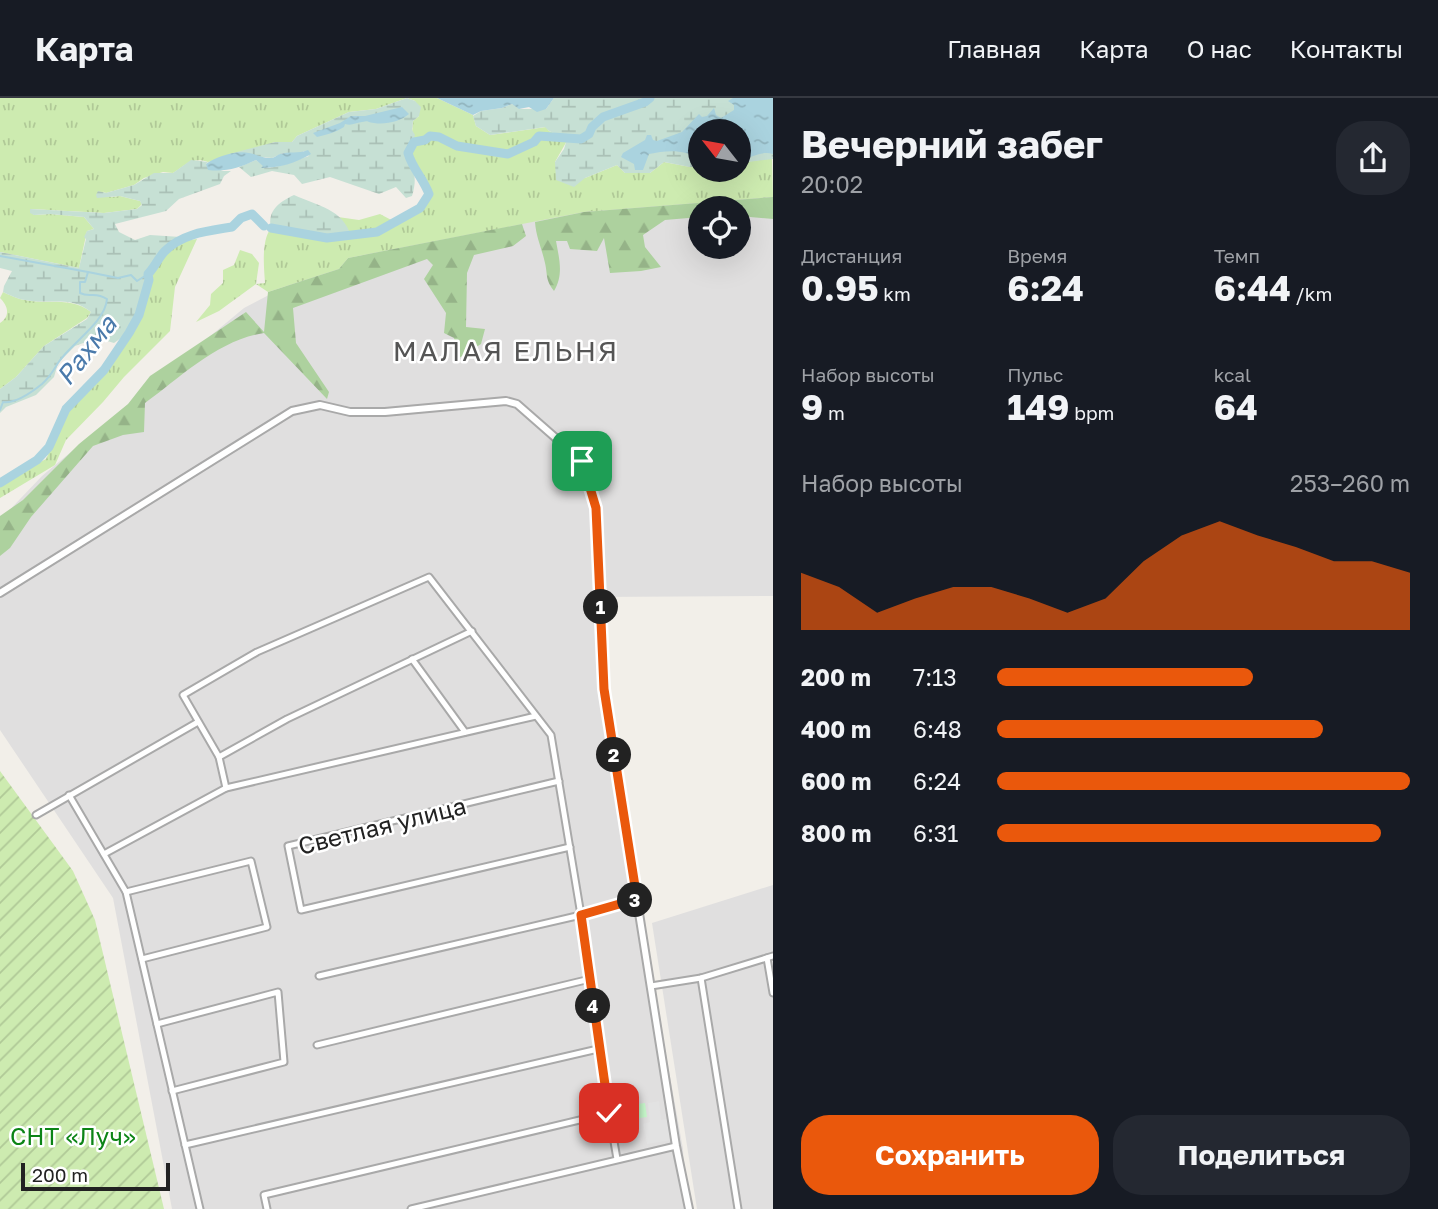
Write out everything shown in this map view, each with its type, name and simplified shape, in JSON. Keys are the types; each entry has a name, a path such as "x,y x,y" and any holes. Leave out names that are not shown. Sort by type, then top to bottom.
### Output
{"street":[{"path":"0,593 292,411 320,405 350,412 385,412 506,401 517,404 582,461 596,508 604,689 676,1146 689,1209"},
{"path":"226,788 219,757 183,695 257,652 429,577 551,735 617,1159"},
{"path":"219,757 287,719 472,631"},
{"path":"412,659 464,732"},
{"path":"104,854 226,788 536,716"},
{"path":"36,815 198,722"},
{"name":"Светлая улица","path":"559,781 288,845 302,910 570,847"},
{"path":"69,795 126,892 200,1209"},
{"path":"126,892 251,861 267,928 142,959"},
{"path":"319,976 581,915 637,899"},
{"path":"651,986 701,978 770,957 773,993"},
{"path":"701,978 738,1209"},
{"path":"317,1045 590,979"},
{"path":"157,1024 278,992 284,1062 172,1091"},
{"path":"185,1145 598,1049"},
{"path":"267,1209 264,1195 609,1113"},
{"path":"411,1209 676,1146"}],"shaded area":[{"name":"МАЛАЯ ЕЛЬНЯ","path":"773,194 773,596 596,597 601,691 683,1149 686,1209 172,1209 113,898 0,730 0,520 42,476 244,308 311,273 390,246 582,211 688,202 688,259 751,259 751,196"},
{"path":"773,885 773,1209 697,1209 652,923"},
{"path":"659,1101 661,1120 667,1119 671,1140 647,1144 643,1124 650,1122 648,1103"}],"green space":[{"path":"0,98 407,98 376,109 349,112 297,136 292,142 275,142 208,162 193,161 173,173 163,172 144,178 134,185 106,193 102,191 111,197 120,196 140,201 142,204 137,209 104,213 31,209 34,215 84,217 94,229 87,231 79,268 0,252"},
{"path":"407,98 437,98 473,115 476,126 490,135 546,127 568,139 555,162 585,178 617,165 625,173 650,173 664,162 688,167 688,182 751,182 751,161 772,158 773,197 688,196 688,204 584,212 348,258 339,269 268,292 256,284 265,283 264,247 271,228 278,231 338,217 359,220 380,214 395,222 420,208 429,194 408,153 413,121 419,116 415,101"},
{"path":"407,98 421,107 419,116 413,121 412,130 415,135 408,153 415,183 412,196 406,198 396,187 379,194 330,177 302,184 294,175 272,171 251,177 239,167 256,160 263,168 281,166 309,156 304,151 300,154 283,153 272,158 229,154 275,142 292,142 297,136 349,112 376,109"},
{"path":"554,98 773,98 773,159 751,162 751,119 688,119 688,167 664,162 650,173 625,173 617,165 585,178 574,187 556,180 555,162 567,139 545,127 490,135 476,126 473,116 481,111 512,104 520,109 546,109"},
{"path":"191,160 208,162 206,164 223,171 231,171 224,176 220,184 179,199 166,211 115,224 119,232 135,240 150,235 181,237 163,253 148,274 149,280 141,308 129,330 114,343 97,338 75,346 58,363 54,377 36,395 6,407 0,413 0,389 16,377 44,346 87,319 91,312 67,302 25,300 3,292 12,271 0,268 0,252 79,268 86,239 84,237 87,231 94,229 84,217 34,215 30,213 30,209 104,213 137,209 142,205 140,201 120,196 97,198 96,195 98,191 106,193 134,185 154,173 173,173"},
{"path":"294,195 336,214 351,236 327,238 271,228 271,217 275,208"},
{"path":"773,197 773,219 751,217 751,199"},
{"path":"688,204 688,218 665,220 643,235 645,247 661,267 610,273 604,238 597,251 570,249 567,241 556,241 560,273 554,291 548,280 535,222 584,212"},
{"path":"522,224 526,236 513,246 474,255 467,273 466,327 485,329 481,344 459,358 454,338 444,333 446,313 424,279 433,265 427,259 293,308 296,343 329,392 327,399 264,333 231,343 201,361 145,403 144,432 123,435 93,446 31,517 10,548 0,556 0,516 23,500 79,444 128,404 150,376 246,312 264,332 268,292 339,269 348,258"},
{"path":"197,239 175,287 170,331 66,440 55,465 0,498 0,483 46,459 69,409 110,366 134,331 153,274 165,255 184,241"},
{"path":"240,250 252,254 259,263 256,284 219,311 196,322 210,305 211,294 223,283 223,270 234,265"},
{"path":"3,292 25,300 67,302 91,312 87,318 44,346 16,377 0,389 0,323 6,317 7,311 0,298"},
{"name":"СНТ «Луч»","path":"0,771 73,871 95,920 164,1209 0,1209"},
{"path":"645,1103 647,1117 618,1121 616,1107"}],"water":[{"path":"437,98 554,98 546,109 537,112 529,107 519,109 512,104 473,115"},
{"path":"733,98 773,98 773,154 764,153 751,157 751,119 694,119 699,114 702,117 707,116 714,108 716,115 721,118 734,110 734,105 728,101"},
{"path":"402,107 409,114 393,122 366,121 345,124 338,130 317,137 313,133 351,116 365,116"},
{"path":"688,126 688,154 669,151 649,154 643,170 635,170 634,164 621,157 623,153 645,140 647,135 657,141 682,132"},
{"path":"308,150 311,154 275,167 261,168 263,166 256,160 221,170 208,170 206,164 238,152 273,158 283,153"}],"waterway":[{"name":"Рахма","path":"271,228 327,238 377,232 420,208 429,194 408,153 414,142 430,136 439,137 457,146 508,154 534,142 539,136 581,139 589,134 592,127 603,117 650,98"},
{"name":"Рахма","path":"0,483 37,460 49,447 66,409 104,370 139,315 149,280 148,274 165,251 180,240 232,227 241,218 252,214 264,226"},
{"path":"0,256 88,272"},
{"path":"0,410 3,402 24,397 45,381 64,355 100,316 107,299 99,295 80,293 80,282 85,282 88,272 118,278 131,275 137,281 148,274"}],"district":[{"name":"МАЛАЯ ЕЛЬНЯ","path":"506,350"}],"route":[{"path":"582,461 596,508 604,689 637,899 581,915 609,1113"}]}
